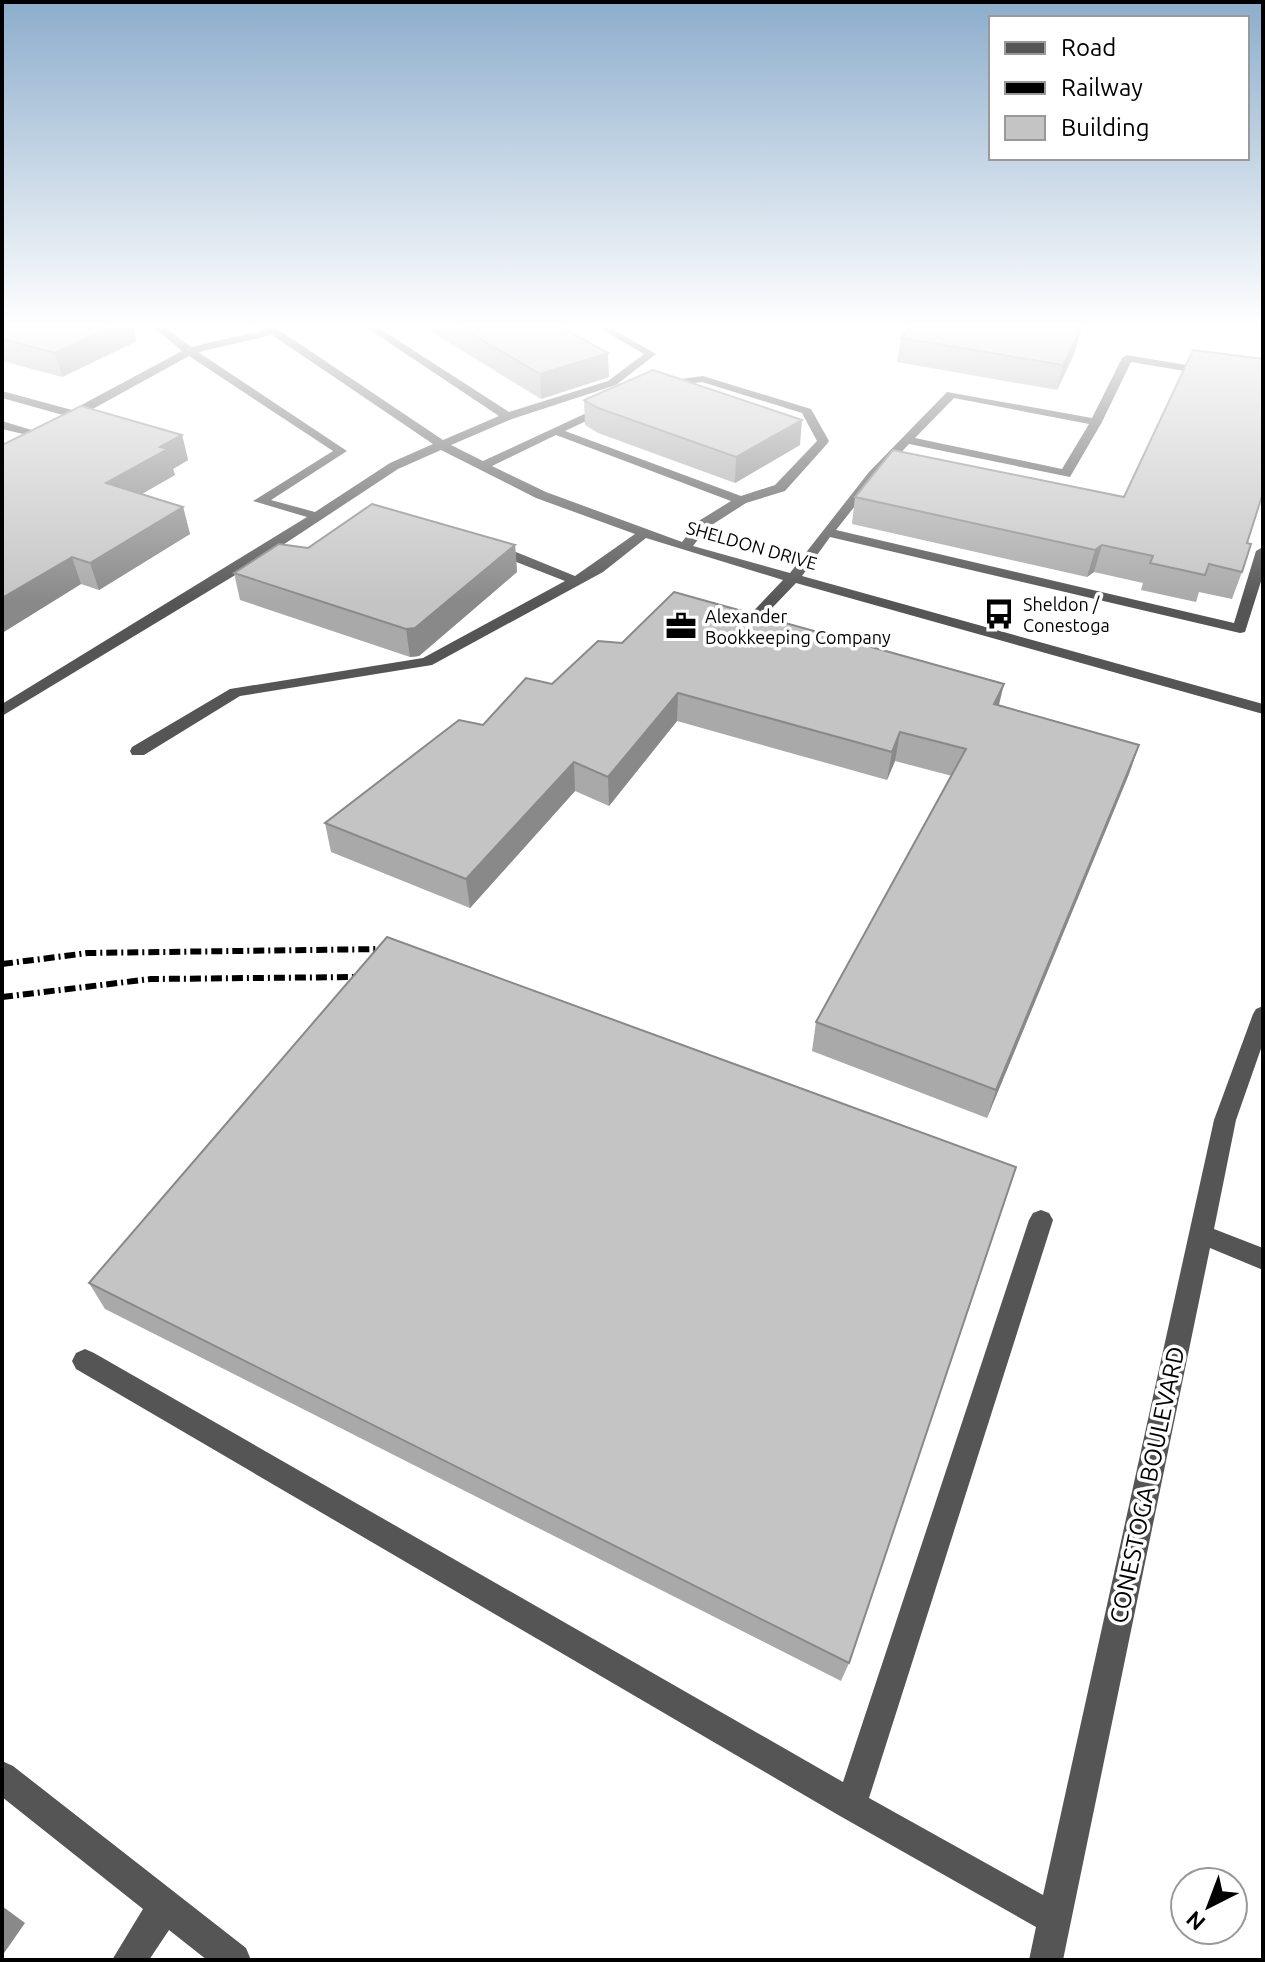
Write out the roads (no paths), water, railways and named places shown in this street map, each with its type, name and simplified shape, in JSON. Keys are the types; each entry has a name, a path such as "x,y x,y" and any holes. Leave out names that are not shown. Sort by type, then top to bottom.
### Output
{"street":[{"path":"2,425 36,435 63,420"},
{"path":"293,420 341,451 260,501 317,516"},
{"name":"SHELDON DRIVE","path":"404,420 442,446 541,495 685,548 1263,709"},
{"path":"2,711 394,466 500,420"},
{"path":"482,466 580,420"},
{"path":"685,548 702,525 741,500 780,488 823,441 812,420"},
{"path":"745,628 793,578 873,475 927,420"},
{"path":"907,440 1066,474 1096,422 1083,420"},
{"path":"555,431 741,500"},
{"path":"331,507 346,512"},
{"path":"827,532 1240,629 1263,551"},
{"path":"138,751 236,692 427,662 598,569 645,533"},
{"path":"511,555 576,581"},
{"name":"CONESTOGA BOULEVARD","path":"1046,1960 1225,1120 1263,1014"},
{"path":"851,1805 1041,1220"},
{"path":"1200,1234 1263,1259"},
{"path":"85,1361 851,1805 1054,1919"},
{"path":"2,1777 234,1960"},
{"path":"129,1960 165,1905"}],"railway":[{"path":"2,964 88,953 382,949"},
{"path":"2,997 151,979 359,977"}],"place":[{"name":"Sheldon / Conestoga","path":"999,614"},
{"name":"Alexander Bookkeeping Company","path":"681,626"}]}
